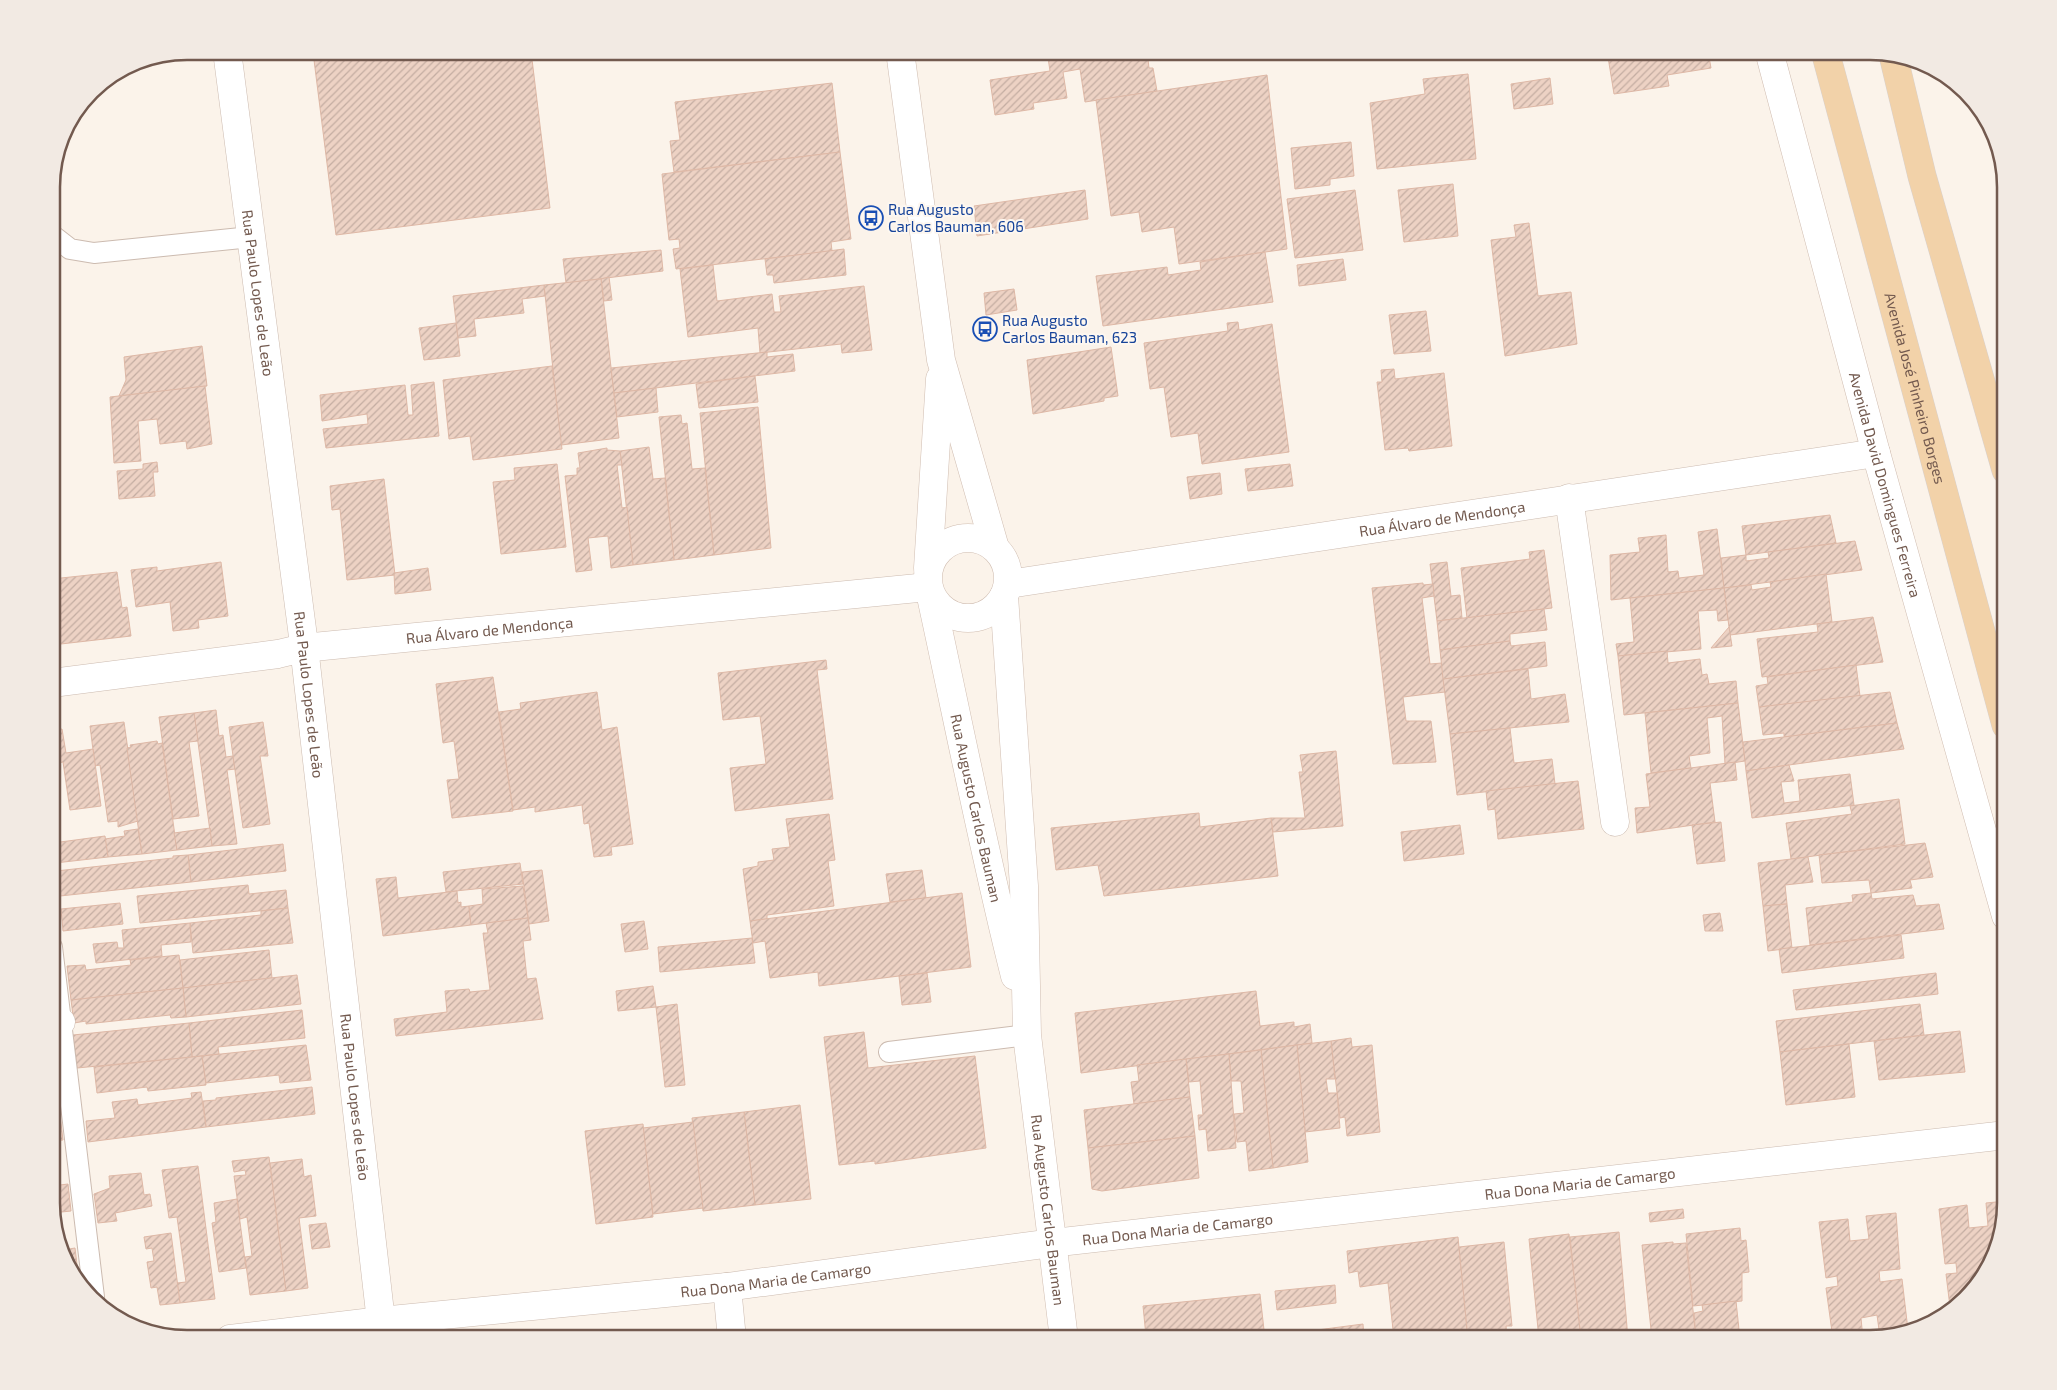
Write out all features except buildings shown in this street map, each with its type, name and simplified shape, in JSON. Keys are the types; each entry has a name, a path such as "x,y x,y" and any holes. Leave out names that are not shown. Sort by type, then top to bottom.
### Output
{"main road":[{"name":"Avenida José Pinheiro Borges","path":"1827,60 1997,691"},
{"path":"1895,63 1922,176 1997,438"}],"street":[{"name":"Rua Paulo Lopes de Leão","path":"228,60 303,648 382,1330"},
{"name":"Rua Augusto Carlos Bauman","path":"901,60 941,360 994,548"},
{"name":"Avenida David Domingues Ferreira","path":"1771,60 1876,453 1997,884"},
{"name":"Rua Augusto Carlos Bauman","path":"941,360 929,584 976,800 993,890 1027,1029"},
{"name":"Rua Álvaro de Mendonça","path":"1006,590 1569,498 1876,453"},
{"path":"1569,498 1615,822"},
{"path":"972,538 984,541 994,548 1003,558 1008,570 1006,590 986,615 972,619 959,618 947,613 937,604 929,584 938,550 949,543 972,538"},
{"name":"Rua Álvaro de Mendonça","path":"60,682 278,654 303,648 929,584"},
{"name":"Rua Augusto Carlos Bauman","path":"1006,590 1024,886 1027,1029 1063,1330"},
{"name":"Rua Dona Maria de Camargo","path":"382,1330 727,1287 1052,1243 1997,1135"},
{"path":"727,1287 731,1330"}],"lane":[{"path":"60,241 70,249 94,253 251,237"},
{"path":"889,1052 1027,1029"},
{"path":"60,1052 93,1288"}],"place":[{"name":"Rua Augusto Carlos Bauman, 606","path":"871,218"},
{"name":"Rua Augusto Carlos Bauman, 623","path":"985,329"}]}
